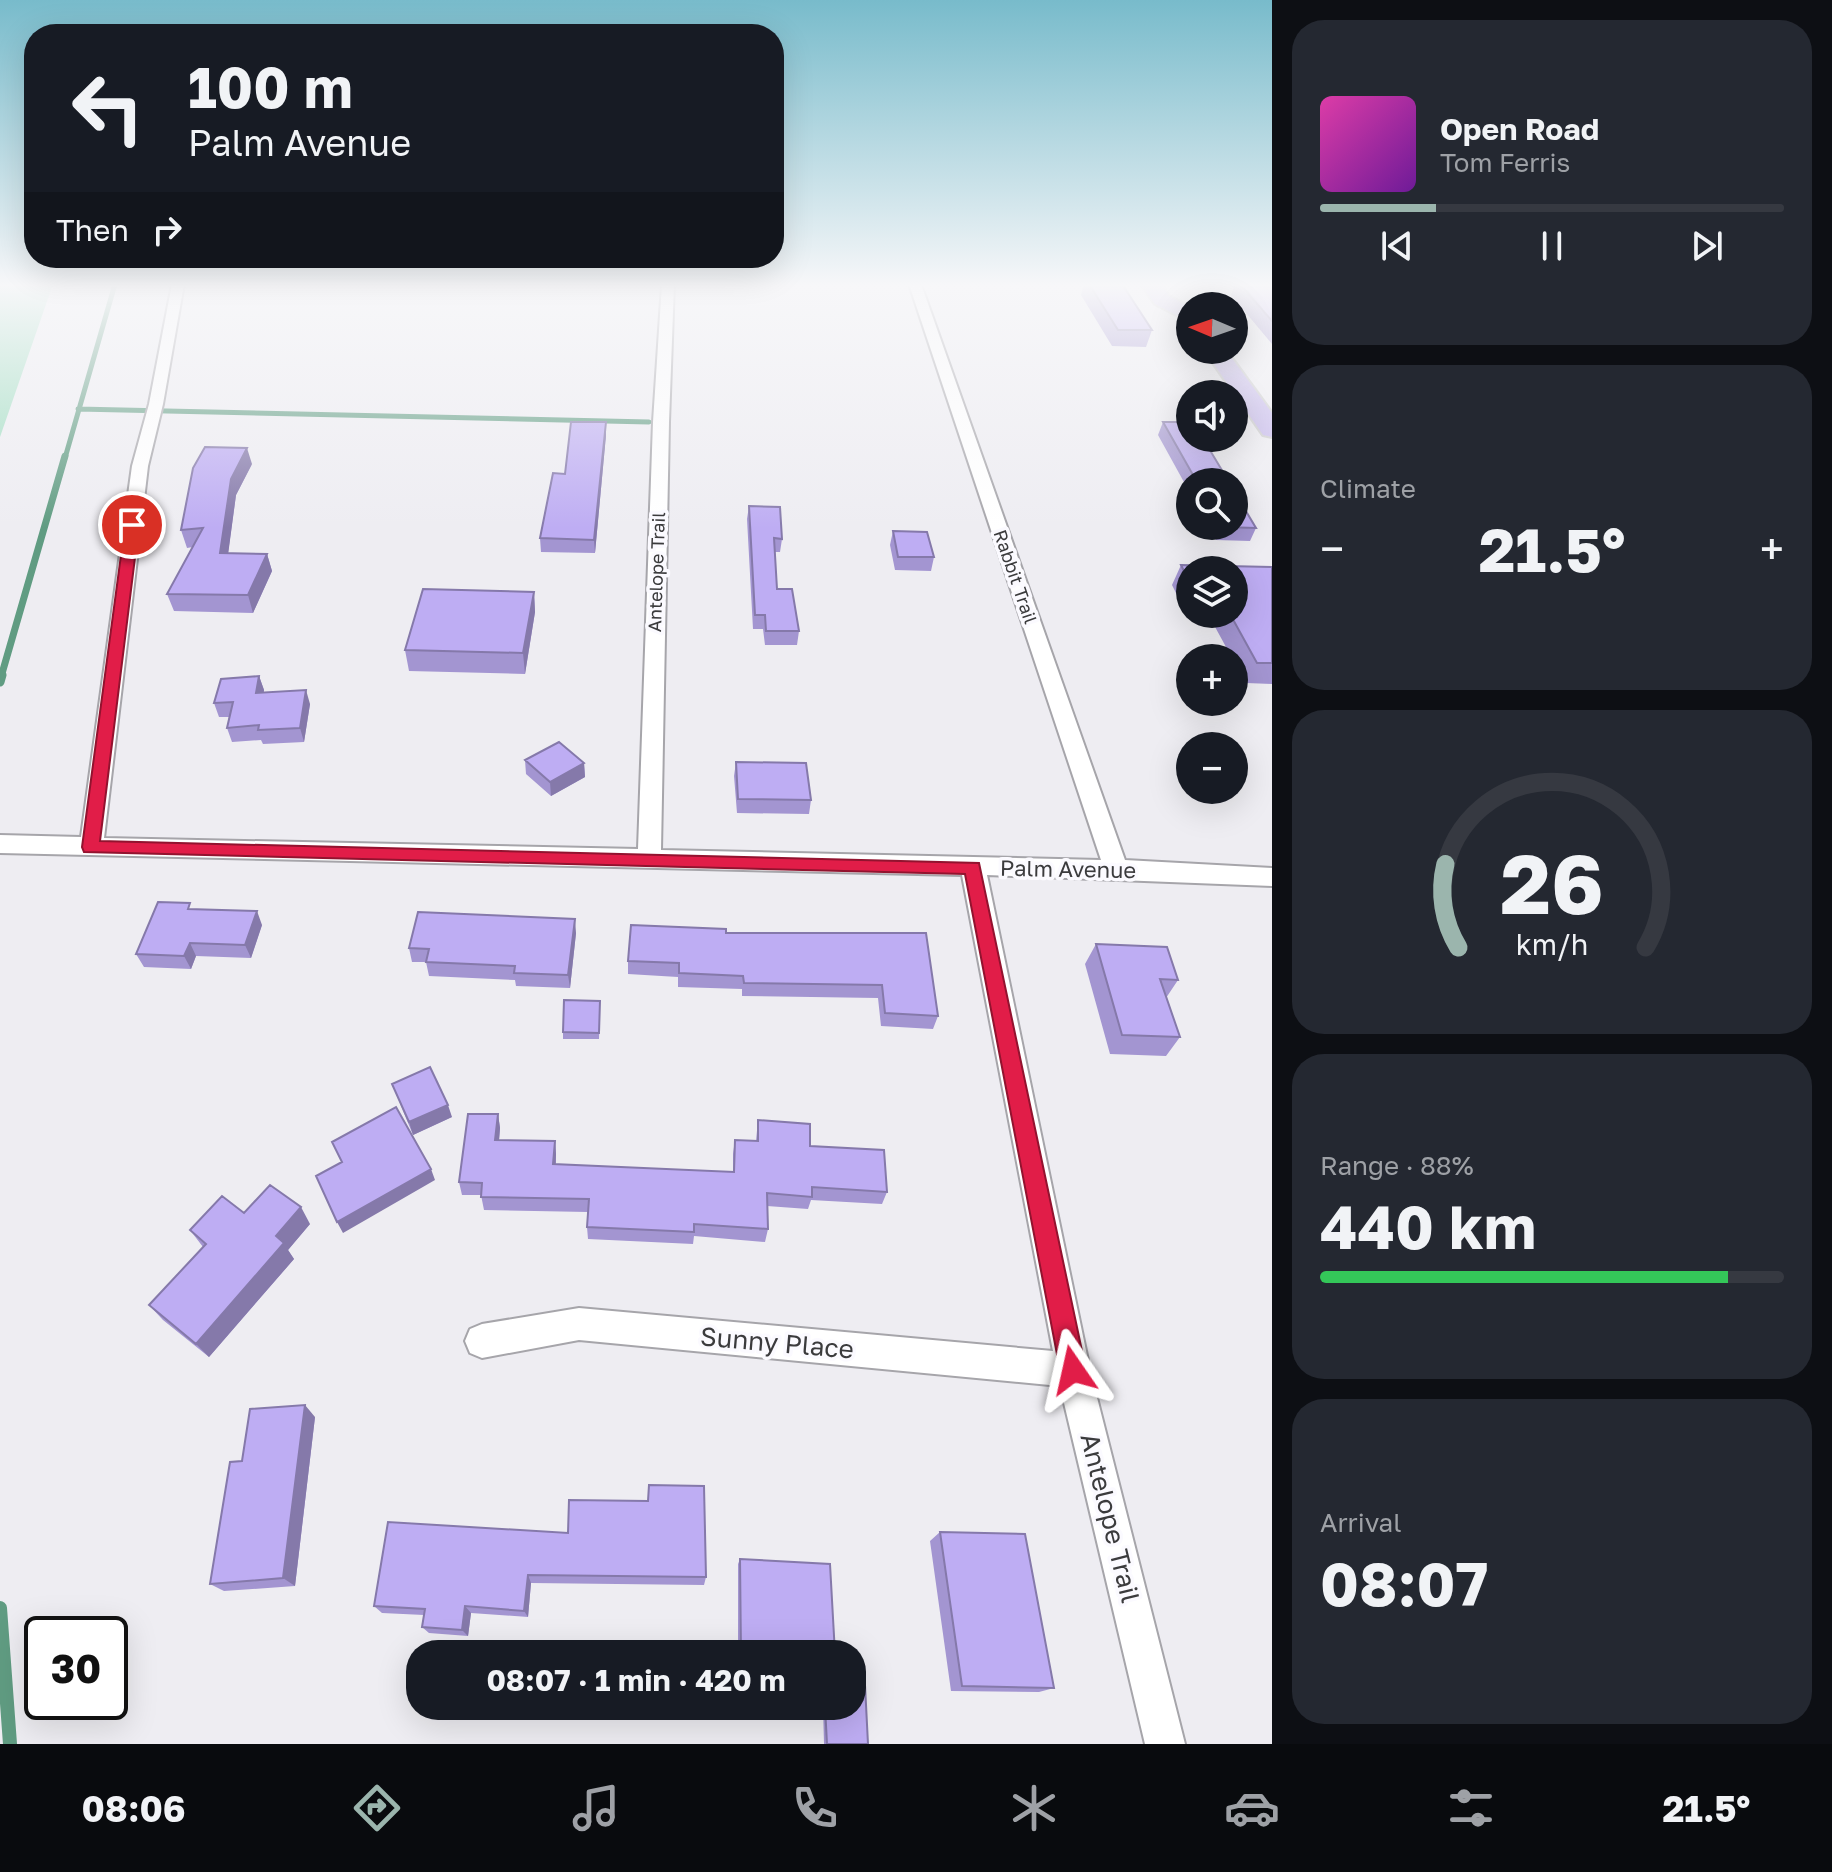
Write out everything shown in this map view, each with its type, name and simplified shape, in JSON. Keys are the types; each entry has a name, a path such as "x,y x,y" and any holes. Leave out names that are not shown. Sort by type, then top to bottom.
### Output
{"main road":[{"path":"1226,365 1272,430"}],"street":[{"path":"91,847 140,466 163,365"},
{"name":"Antelope Trail","path":"649,860 664,365"},
{"name":"Rabbit Trail","path":"945,365 1116,869"},
{"name":"Palm Avenue","path":"0,844 1116,869 1272,877"},
{"name":"Antelope Trail","path":"973,867 1073,1370 1165,1744"},
{"name":"Sunny Place","path":"482,1341 579,1324 1073,1370"}],"green space":[{"path":"0,365 25,365 0,437"}],"building":[{"path":"571,422 606,422 594,540 540,538 553,473 565,474"},
{"path":"1163,422 1176,422 1176,445"},
{"path":"205,447 247,448 231,479 220,553 267,554 248,595 167,594 203,528 181,530 193,468"},
{"path":"1180,452 1211,452 1221,468 1189,468"},
{"path":"749,506 780,507 782,539 774,538 777,589 792,589 799,631 766,631 765,615 755,615"},
{"path":"1248,515 1256,528 1248,528"},
{"path":"893,531 927,532 934,557 898,557"},
{"path":"1248,566 1272,567 1272,663 1257,663 1238,628 1248,628"},
{"path":"423,589 534,592 523,653 405,650"},
{"path":"259,676 256,693 306,690 300,728 258,730 259,725 227,728 233,702 214,703 221,679"},
{"path":"559,742 584,763 550,782 525,760"},
{"path":"736,762 806,763 811,800 738,799"},
{"path":"158,902 190,903 188,909 257,911 245,945 190,943 184,956 136,954"},
{"path":"418,912 575,919 568,975 514,973 515,966 426,962 429,949 409,948"},
{"path":"631,925 726,929 726,933 926,933 938,1016 885,1013 882,985 744,983 743,976 679,973 679,963 628,961"},
{"path":"1096,944 1167,947 1178,980 1160,979 1180,1037 1122,1035"},
{"path":"564,1000 600,1001 599,1033 563,1032"},
{"path":"430,1067 448,1105 409,1122 392,1084"},
{"path":"396,1107 431,1169 337,1222 316,1176 342,1162 332,1142"},
{"path":"468,1114 498,1114 495,1140 555,1141 553,1164 734,1172 735,1140 758,1141 758,1120 810,1124 810,1146 884,1150 887,1192 812,1187 812,1197 767,1193 768,1229 694,1224 694,1232 587,1227 589,1199 481,1197 482,1183 459,1182"},
{"path":"270,1185 301,1207 276,1236 284,1243 196,1344 149,1305 206,1244 190,1230 222,1196 244,1213"},
{"path":"305,1405 283,1578 210,1584 230,1462 242,1461 250,1409"},
{"path":"649,1485 704,1486 706,1577 528,1575 524,1611 465,1606 462,1630 422,1627 425,1609 374,1606 388,1522 568,1533 569,1500 648,1501"},
{"path":"940,1532 1025,1534 1054,1688 962,1686"},
{"path":"740,1559 830,1564 834,1640 741,1640"},
{"path":"866,1705 868,1744 827,1744 826,1720 866,1720"}],"waterway":[{"path":"79,409 92,365"},
{"path":"65,458 79,409"},
{"path":"79,409 649,422"},
{"path":"1,677 65,456"},
{"path":"0,682 2,675"},
{"path":"0,1608 10,1744"}],"route":[{"path":"132,525 91,847 973,867 1073,1370"}]}
